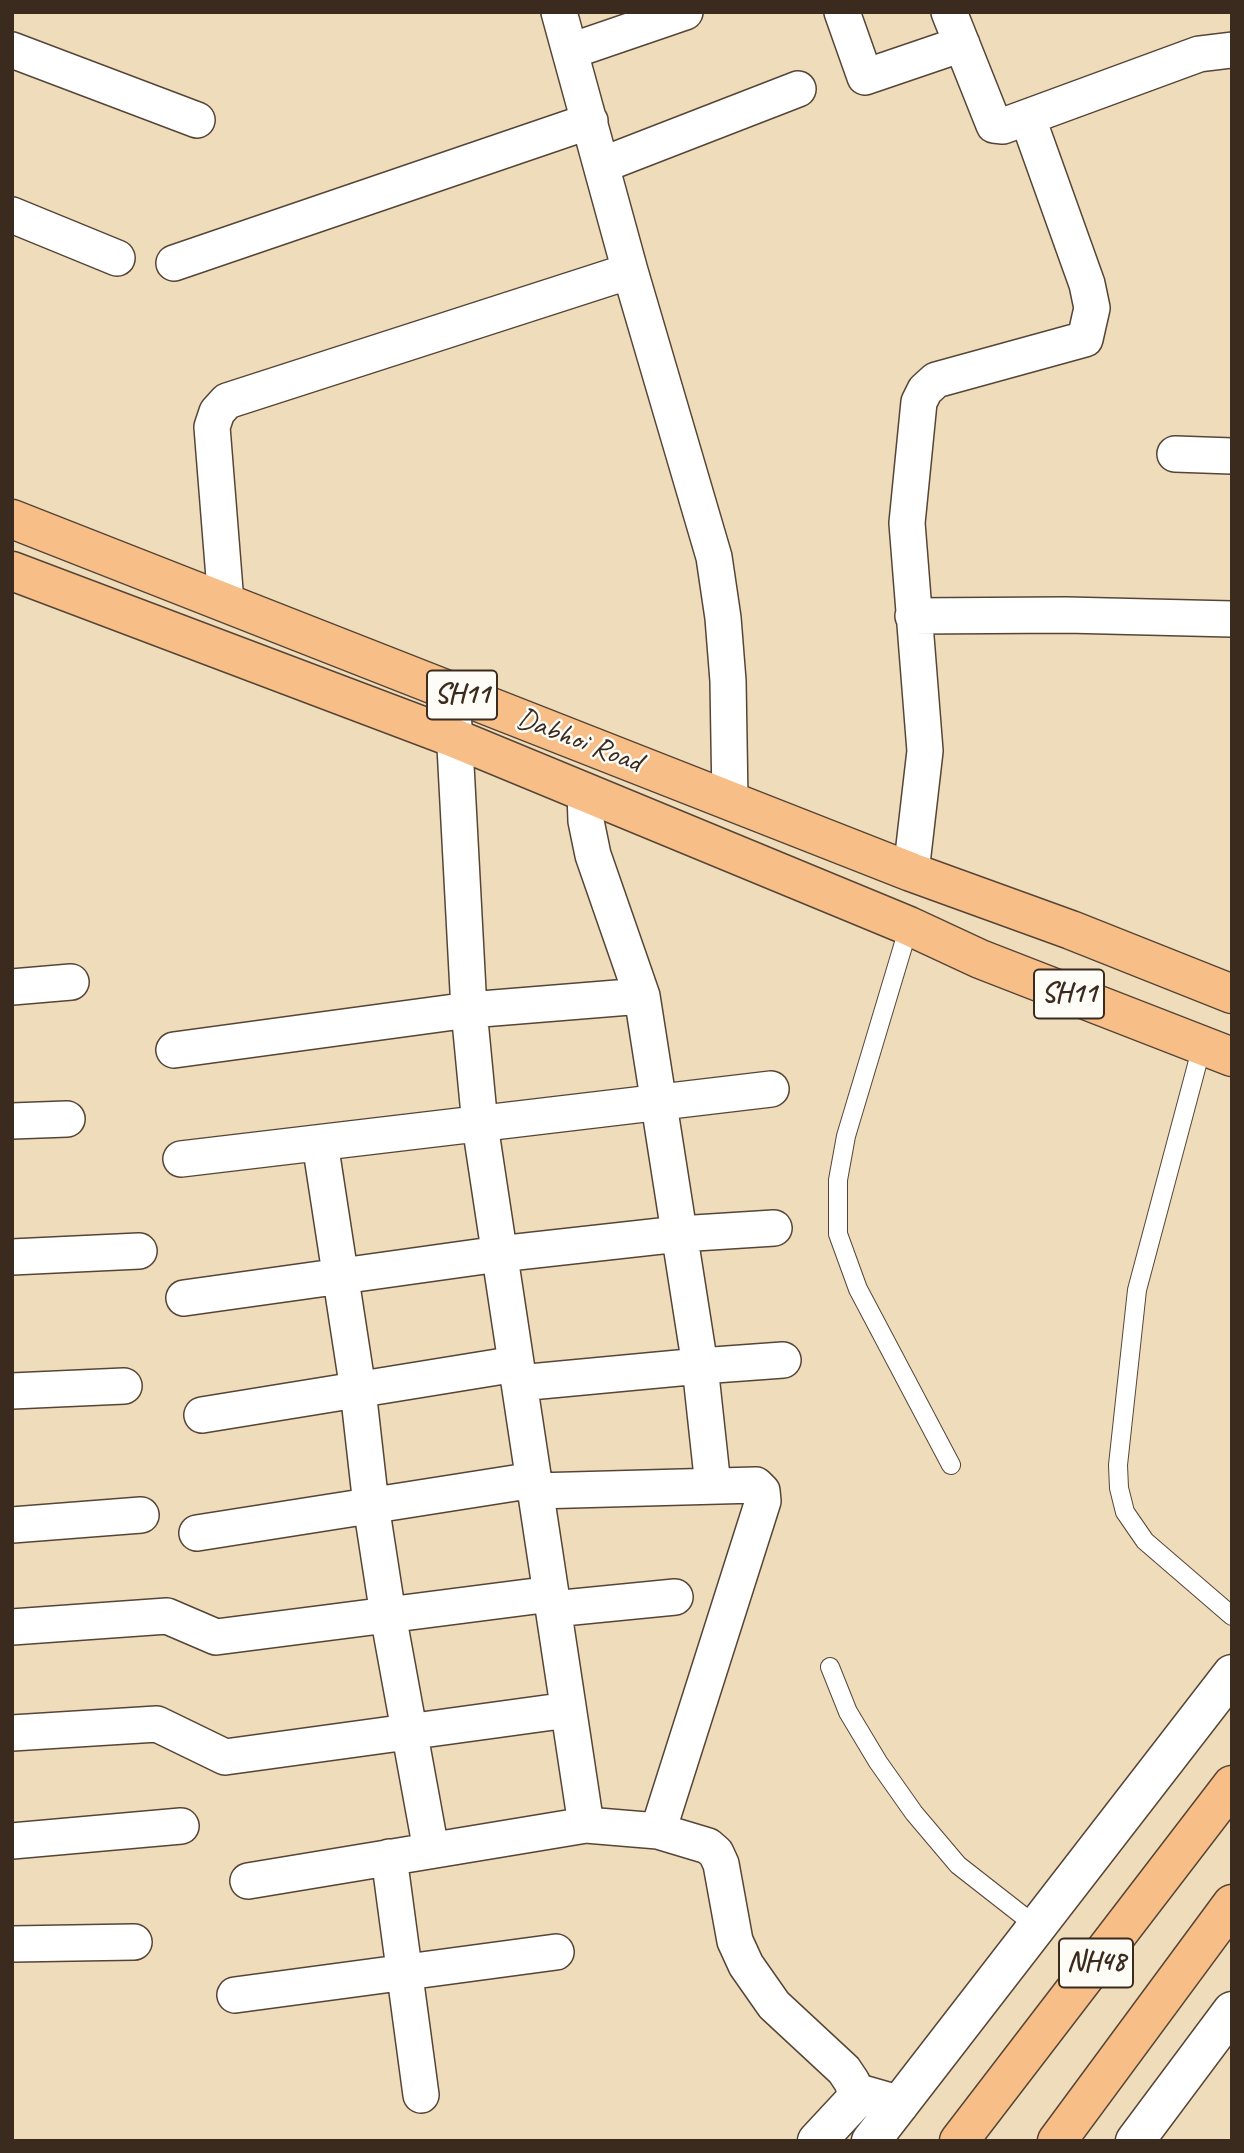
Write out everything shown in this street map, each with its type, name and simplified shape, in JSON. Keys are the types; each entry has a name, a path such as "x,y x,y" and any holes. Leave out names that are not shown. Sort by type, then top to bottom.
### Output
{"main road":[{"name":"Dabhoi Road","path":"12,519 911,872"},
{"name":"Dabhoi Road","path":"12,571 454,738 909,926"},
{"name":"SH11","path":"911,872 1071,930 1232,994"},
{"name":"SH11","path":"909,926 980,960 1217,1051"},
{"name":"NH48","path":"960,2141 1232,1785"},
{"name":"NH48","path":"1057,2141 1232,1904"}],"street":[{"path":"559,12 630,271 714,557 728,681 730,800"},
{"path":"571,51 685,12"},
{"path":"842,12 865,76 962,44"},
{"path":"949,12 994,124 1003,126 1199,54 1232,50"},
{"path":"12,50 197,120"},
{"path":"601,165 798,89"},
{"path":"911,872 925,751 907,523 919,402 925,390 936,380 1085,339 1092,308 1087,284 1028,119"},
{"path":"174,263 590,121"},
{"path":"12,215 117,258"},
{"path":"226,603 212,427 217,412 227,401 630,271"},
{"path":"1175,454 1232,456"},
{"path":"913,616 1066,615 1232,619"},
{"path":"452,691 469,1010 480,1125 586,1825"},
{"path":"585,793 586,821 593,855 642,996 700,1366 713,1486"},
{"path":"12,987 71,982"},
{"path":"174,1050 469,1010 642,996"},
{"path":"181,1159 771,1089"},
{"path":"12,1121 67,1119"},
{"path":"320,1143 358,1390 371,1506 388,1615 432,1850"},
{"path":"184,1298 499,1254 679,1234 774,1228"},
{"path":"12,1257 139,1251"},
{"path":"202,1415 358,1390 518,1373 783,1360"},
{"path":"12,1391 124,1386"},
{"path":"197,1533 371,1506 534,1485 756,1485 762,1491 763,1502 658,1831"},
{"path":"12,1525 141,1515"},
{"path":"12,1627 167,1616 216,1637 388,1615 552,1601 675,1597"},
{"path":"871,2141 1232,1674"},
{"path":"12,1733 157,1724 225,1757 568,1710"},
{"path":"248,1881 586,1825 658,1831 708,1846 716,1853 721,1864 736,1941 746,1965 774,2005 844,2070 852,2082 857,2098"},
{"path":"12,1841 181,1826"},
{"path":"390,1857 421,2095"},
{"path":"12,1944 134,1942"},
{"path":"235,1996 556,1952"},
{"path":"1135,2141 1232,2011"},
{"path":"817,2141 857,2098 864,2095 899,2105"}],"lane":[{"path":"909,926 846,1136 838,1180 838,1234 858,1289 951,1465"},
{"path":"1217,1051 1137,1290 1118,1465 1125,1512 1145,1541 1232,1616"},
{"path":"830,1667 848,1712 878,1762 914,1813 958,1865 1036,1926"}]}
